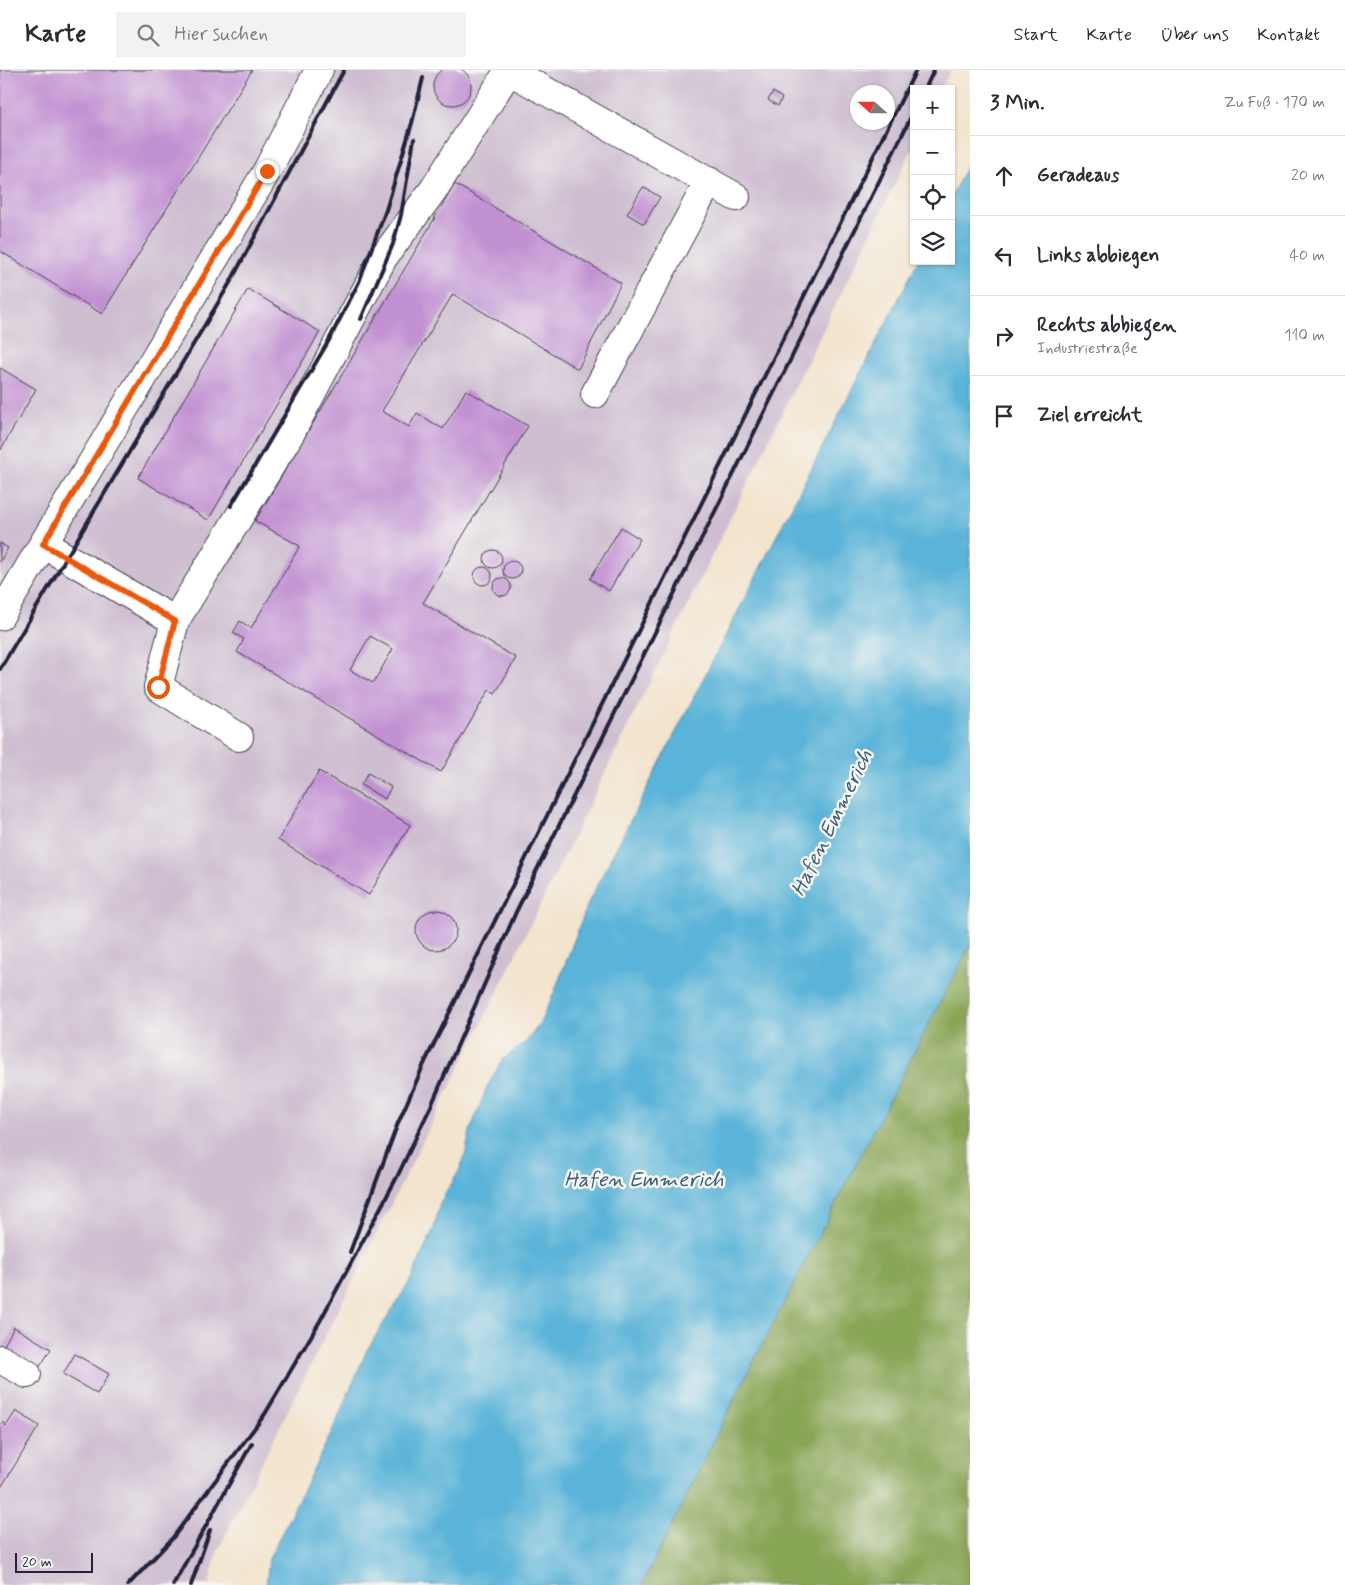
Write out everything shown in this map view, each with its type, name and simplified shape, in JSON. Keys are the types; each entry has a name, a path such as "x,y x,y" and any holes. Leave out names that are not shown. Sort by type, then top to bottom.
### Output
{"street":[{"path":"0,616 267,171 319,70"},
{"path":"239,737 158,687 175,621 290,434 383,258 434,189 508,70 736,197"},
{"path":"594,394 709,181"},
{"path":"43,544 175,621"},
{"path":"0,1359 27,1374"}],"shaded area":[{"path":"0,70 951,70 943,85 910,85 910,153 482,1023 217,1552 209,1585 0,1585"}],"green space":[{"path":"970,945 970,1585 642,1585 744,1380"}],"water":[{"name":"Hafen Emmerich","path":"970,159 970,945 744,1380 642,1585 266,1585 269,1559 333,1429 367,1350 410,1281 434,1228 440,1203 459,1171 465,1156 470,1131 487,1087 502,1060 526,1042 539,1025 554,993 589,901 916,265 955,265 955,189"}],"building":[{"path":"452,67 465,73 471,86 465,99 452,105 439,99 433,86 439,73"},
{"path":"0,70 252,70 102,314 0,251"},
{"path":"773,92 782,98 778,106 768,100"},
{"path":"455,184 621,283 578,369 453,294 382,411 409,427 417,413 443,429 466,390 528,426 423,603 516,658 495,694 489,690 441,772 237,652 244,639 233,633 240,621 251,628 300,546 255,521","holes":["370,636 393,649 373,683 350,670"]},
{"path":"643,187 660,197 644,224 627,214"},
{"path":"248,289 320,332 208,520 138,478"},
{"path":"0,368 36,389 0,451"},
{"path":"621,527 640,539 609,591 590,579"},
{"path":"0,543 8,548 0,562"},
{"path":"493,550 499,553 502,559 499,565 493,568 487,565 484,559 487,553"},
{"path":"512,561 518,564 521,570 518,576 512,579 506,576 503,570 506,564"},
{"path":"483,567 489,570 492,576 489,582 483,585 477,582 474,576 477,570"},
{"path":"502,578 508,581 511,587 508,593 502,596 496,593 493,587 496,581"},
{"path":"319,771 410,825 369,895 278,840"},
{"path":"368,773 391,787 385,799 361,785"},
{"path":"436,910 450,916 456,930 450,944 436,950 422,944 416,930 422,916"},
{"path":"14,1327 51,1349 39,1368 3,1347"},
{"path":"75,1354 109,1374 97,1394 63,1374"},
{"path":"16,1411 39,1426 0,1489 0,1424 4,1422 6,1426"}],"railway":[{"path":"0,669 231,281 344,70"},
{"path":"350,1252 398,1123 424,1064 916,70"},
{"path":"927,85 934,70"},
{"path":"231,506 328,342 359,282 386,210 412,123 423,78"},
{"path":"128,1585 171,1540 265,1414 320,1321 397,1177 431,1106 516,912 910,119"},
{"path":"361,319 393,244 401,215 414,139"},
{"path":"173,1585 252,1443"},
{"path":"191,1585 210,1530"}],"route":[{"path":"158,687 175,621 43,544 267,171"}]}
